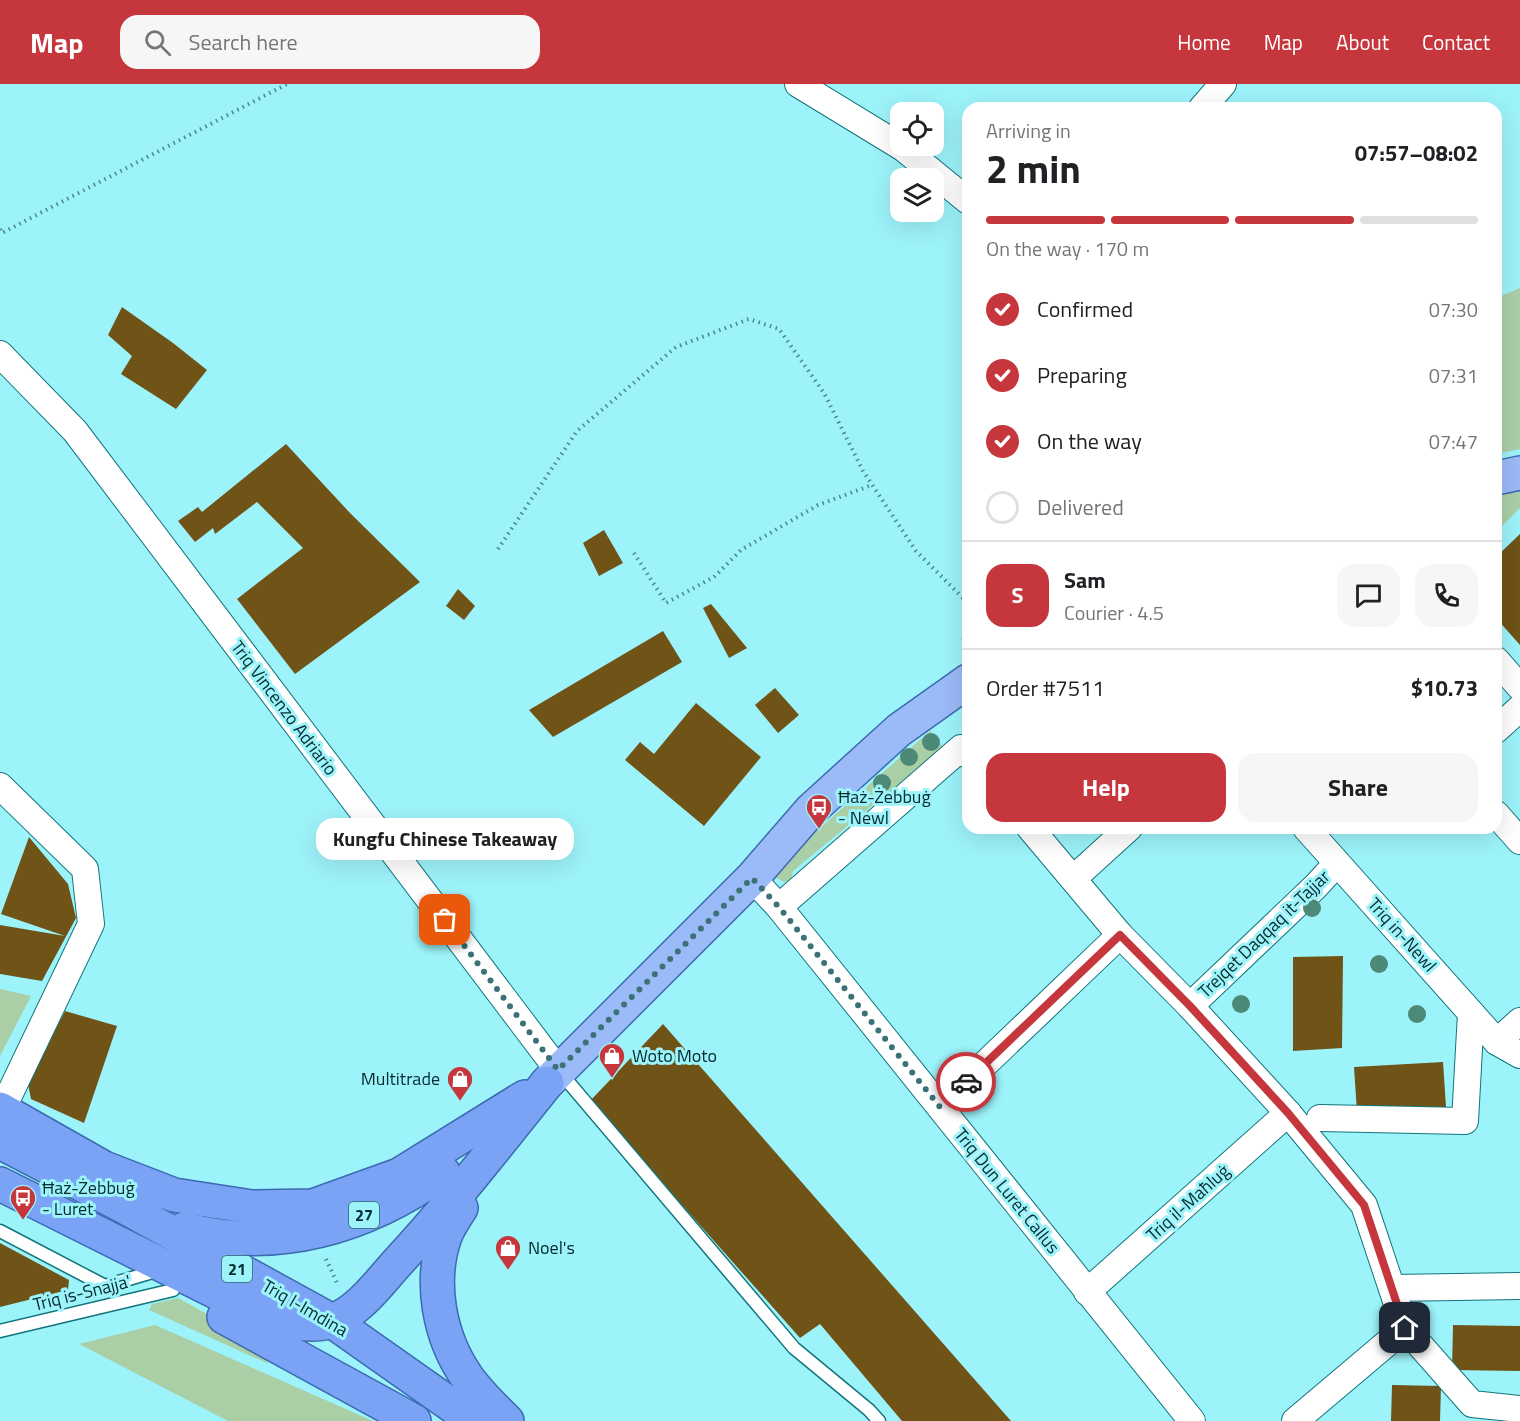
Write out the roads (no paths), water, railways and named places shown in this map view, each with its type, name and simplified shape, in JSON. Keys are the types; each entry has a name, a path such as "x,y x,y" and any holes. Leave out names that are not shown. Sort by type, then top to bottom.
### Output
{"highway":[{"path":"1,1109 104,1168 174,1195 252,1207 313,1206 399,1175 553,1077"},
{"path":"507,1421 467,1378 450,1345 438,1291 440,1261 446,1234 452,1222 553,1077"},
{"name":"27","path":"142,1217 198,1233 236,1239 277,1238 316,1233 404,1198 425,1185 446,1170 553,1077"},
{"name":"27","path":"337,1318 363,1300 413,1246 553,1077"},
{"name":"Triq l-Imdina","path":"0,1142 337,1318 474,1421"},
{"path":"0,1185 256,1312 302,1323 337,1318"},
{"path":"0,1185 161,1282 414,1421"}],"main road":[{"path":"1502,477 1520,473"},
{"name":"27","path":"553,1077 752,878 811,810 899,730 962,685"}],"street":[{"path":"798,84 903,148 962,196"},
{"path":"1207,102 1223,84"},
{"name":"Triq Vincenzo Adriario","path":"0,354 75,431 553,1077"},
{"path":"1502,667 1520,687"},
{"path":"1502,724 1520,708"},
{"path":"779,907 962,754"},
{"path":"0,786 85,869 91,924 1,1109"},
{"path":"1502,821 1520,841"},
{"path":"1035,834 1120,935 1190,1006 1288,1113 1364,1205 1405,1328 1472,1404 1520,1409"},
{"path":"1074,878 1122,834"},
{"name":"Triq in-Newl","path":"1311,834 1497,1042 1520,1055"},
{"name":"Trejqet Daqqaq it-Tajjar","path":"1190,1006 1316,886 1337,863"},
{"name":"Triq Dun Luret Callus","path":"752,878 779,907 1192,1421"},
{"path":"940,1107 1120,935"},
{"path":"1320,1118 1465,1121 1471,1013"},
{"path":"1497,1042 1520,1021"},
{"name":"Triq il-Maħluġ","path":"1087,1292 1288,1113"},
{"path":"1392,1288 1520,1286"},
{"path":"1294,1421 1405,1328"}],"lane":[{"path":"553,1077 794,1348 869,1410 879,1421"},
{"path":"0,1231 105,1286 161,1282"},
{"name":"Triq is-Snajja'","path":"0,1331 161,1282"}],"place":[{"name":"Ħaż-Żebbuġ - Newl","path":"819,830"},
{"name":"Kungfu Chinese Takeaway","path":"445,920"},
{"name":"Woto Moto","path":"612,1079"},
{"name":"Multitrade","path":"460,1102"},
{"name":"Ħaż-Żebbuġ - Luret","path":"23,1221"},
{"name":"Noel's","path":"508,1271"}]}
